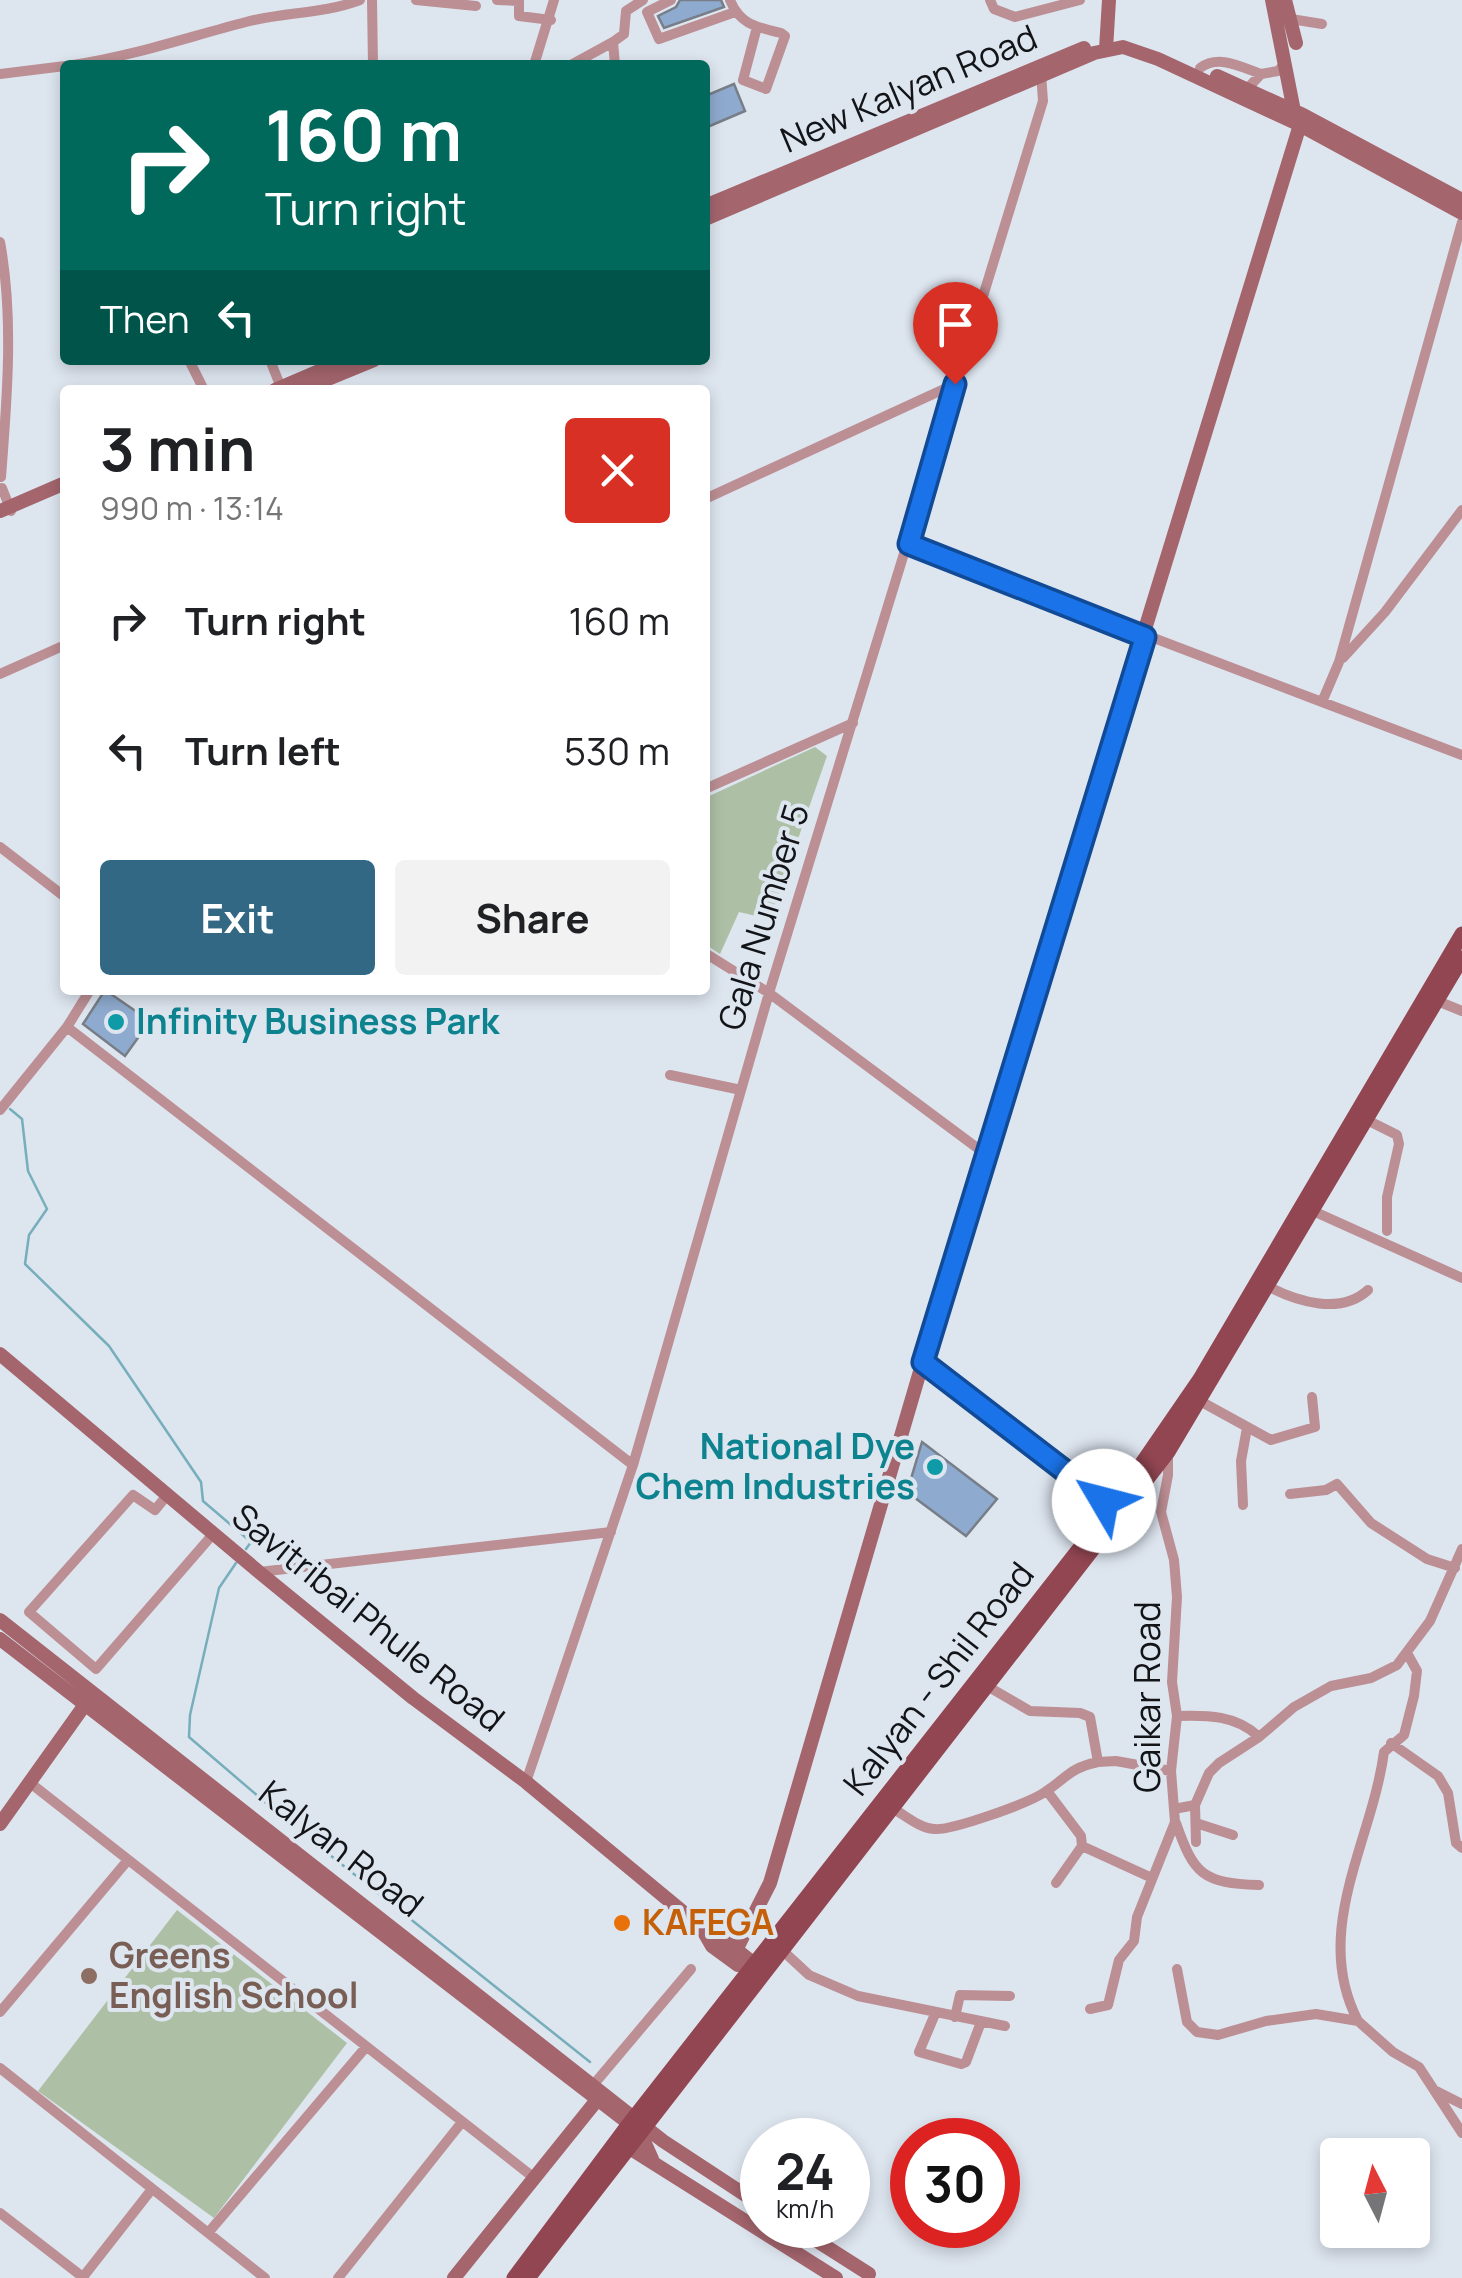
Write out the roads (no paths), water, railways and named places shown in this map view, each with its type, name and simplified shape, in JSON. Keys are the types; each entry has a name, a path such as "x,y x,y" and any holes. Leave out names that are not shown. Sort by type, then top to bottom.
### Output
{"main road":[{"name":"Kalyan - Shil Road","path":"514,2278 758,1973 1112,1507 1200,1401 1367,1120 1462,934"},
{"name":"Kalyan - Shil Road","path":"758,1973 782,1950 892,1808 948,1726 987,1686 1162,1447 1432,998 1462,958"},
{"name":"Kalyan - Shil Road","path":"528,2278 628,2147 638,2125"}],"street":[{"path":"98,60 168,46 244,22 325,10 360,0"},
{"path":"372,0 374,60"},
{"path":"416,0 476,6"},
{"path":"497,0 519,0 519,16 551,20"},
{"path":"536,60 554,0"},
{"path":"625,32 626,11 643,0"},
{"path":"671,0 648,10 655,35 662,39 734,12"},
{"path":"730,0 734,12 757,27 785,36 766,89 743,80 757,27"},
{"path":"990,0 994,10 1015,17 1080,0"},
{"path":"1105,3 1106,45"},
{"path":"1282,6 1322,24"},
{"path":"1282,6 1296,43"},
{"path":"734,1954 747,1936 770,1883 984,1154 1145,637 1299,117 1286,61 1282,6"},
{"path":"581,60 625,32 651,24"},
{"path":"1106,45 1136,41 1247,89 1266,104"},
{"path":"613,42 615,60"},
{"path":"1106,45 1136,50 1299,117 1462,200"},
{"name":"New Kalyan Road","path":"710,204 1106,45"},
{"path":"1200,68 1207,62 1224,61 1261,74 1278,71 1286,61"},
{"path":"0,74 60,67"},
{"path":"710,217 1041,72"},
{"name":"Gala Number 5","path":"526,1782 632,1466 769,994 1042,101 1041,72"},
{"path":"1247,89 1261,74"},
{"path":"1299,117 1462,213"},
{"path":"1322,702 1338,662 1462,222"},
{"path":"0,242 7,394 2,482 6,512 60,489"},
{"path":"288,385 334,365"},
{"path":"313,385 362,365"},
{"path":"710,497 955,384"},
{"path":"1338,662 1385,612 1462,510"},
{"path":"909,544 1462,755"},
{"path":"0,674 60,648"},
{"path":"710,787 853,722"},
{"path":"0,847 60,893"},
{"path":"710,956 769,994 984,1154"},
{"path":"0,1110 87,995"},
{"path":"1432,998 1462,1011"},
{"path":"66,1027 632,1466"},
{"path":"670,1075 741,1090"},
{"path":"1367,1120 1397,1135 1399,1144 1387,1197 1387,1231"},
{"path":"1314,1211 1462,1278"},
{"path":"1269,1287 1286,1296 1328,1305 1358,1299 1368,1290"},
{"name":"Savitribai Phule Road","path":"0,1354 413,1698 526,1782 758,1973"},
{"path":"923,1362 1112,1507"},
{"path":"1200,1401 1271,1440 1314,1427 1312,1397"},
{"path":"1243,1506 1241,1462 1247,1428"},
{"name":"Gaikar Road","path":"1162,1447 1168,1475 1161,1512 1176,1578 1172,1682 1178,1716 1171,1771 1174,1809 1195,1805 1209,1773 1294,1708 1331,1686 1380,1674 1407,1654"},
{"path":"1290,1494 1337,1484 1371,1523 1427,1559 1455,1568"},
{"path":"168,1494 154,1510 133,1495 29,1612 96,1669 214,1533"},
{"path":"260,1572 611,1532"},
{"path":"1462,1550 1430,1621 1407,1654 1417,1671 1414,1696 1404,1735 1388,1748 1339,1928 1345,1989 1358,2021 1393,2052 1419,2068 1462,2133"},
{"name":"Kalyan Road","path":"0,1620 6,1637 638,2125 740,2192"},
{"path":"987,1686 1030,1710 1090,1717 1098,1762"},
{"path":"0,1824 4,1807 29,1782 89,1699"},
{"path":"1178,1716 1210,1715 1232,1720 1259,1737"},
{"path":"1388,1748 1438,1776 1448,1792 1456,1843 1462,1848"},
{"path":"892,1808 928,1829 946,1829 1048,1791 1076,1767 1116,1760 1171,1771"},
{"path":"29,1782 533,2177"},
{"path":"1048,1791 1081,1836 1082,1846 1056,1882"},
{"path":"1195,1805 1196,1842"},
{"path":"1174,1809 1189,1861 1211,1880 1258,1885"},
{"path":"1090,2009 1108,2006 1119,1960 1134,1941 1137,1917 1175,1822"},
{"path":"1196,1823 1232,1835"},
{"path":"1082,1846 1152,1878"},
{"path":"0,2012 128,1860"},
{"path":"782,1950 809,1975 858,1996 1005,2026"},
{"path":"454,2278 692,1969"},
{"path":"1177,1969 1187,2022 1197,2032 1218,2036 1266,2021 1316,2014 1358,2021"},
{"path":"955,2017 960,1995 1010,1996"},
{"path":"935,2014 919,2052 961,2064 966,2062 981,2022"},
{"path":"208,2234 366,2047"},
{"path":"0,2068 264,2278"},
{"path":"1435,2090 1462,2104"},
{"path":"338,2278 462,2122"},
{"path":"638,2125 652,2159"},
{"path":"652,2159 663,2142"},
{"path":"628,2147 836,2278"},
{"path":"0,2214 83,2278 152,2189"},
{"path":"826,2248 868,2277"}],"waterway":[{"path":"10,1109 22,1119 28,1171 47,1209 29,1235 25,1264 109,1346 201,1482 203,1501 251,1542 246,1549"},
{"path":"236,1563 219,1588 190,1715 189,1737 273,1809"},
{"path":"330,1855 590,2062"}],"place":[{"name":"Infinity Business Park","path":"116,1022"},
{"name":"National Dye Chem Industries","path":"935,1467"},
{"name":"KAFEGA","path":"622,1923"},
{"name":"Greens English School","path":"89,1976"}]}
